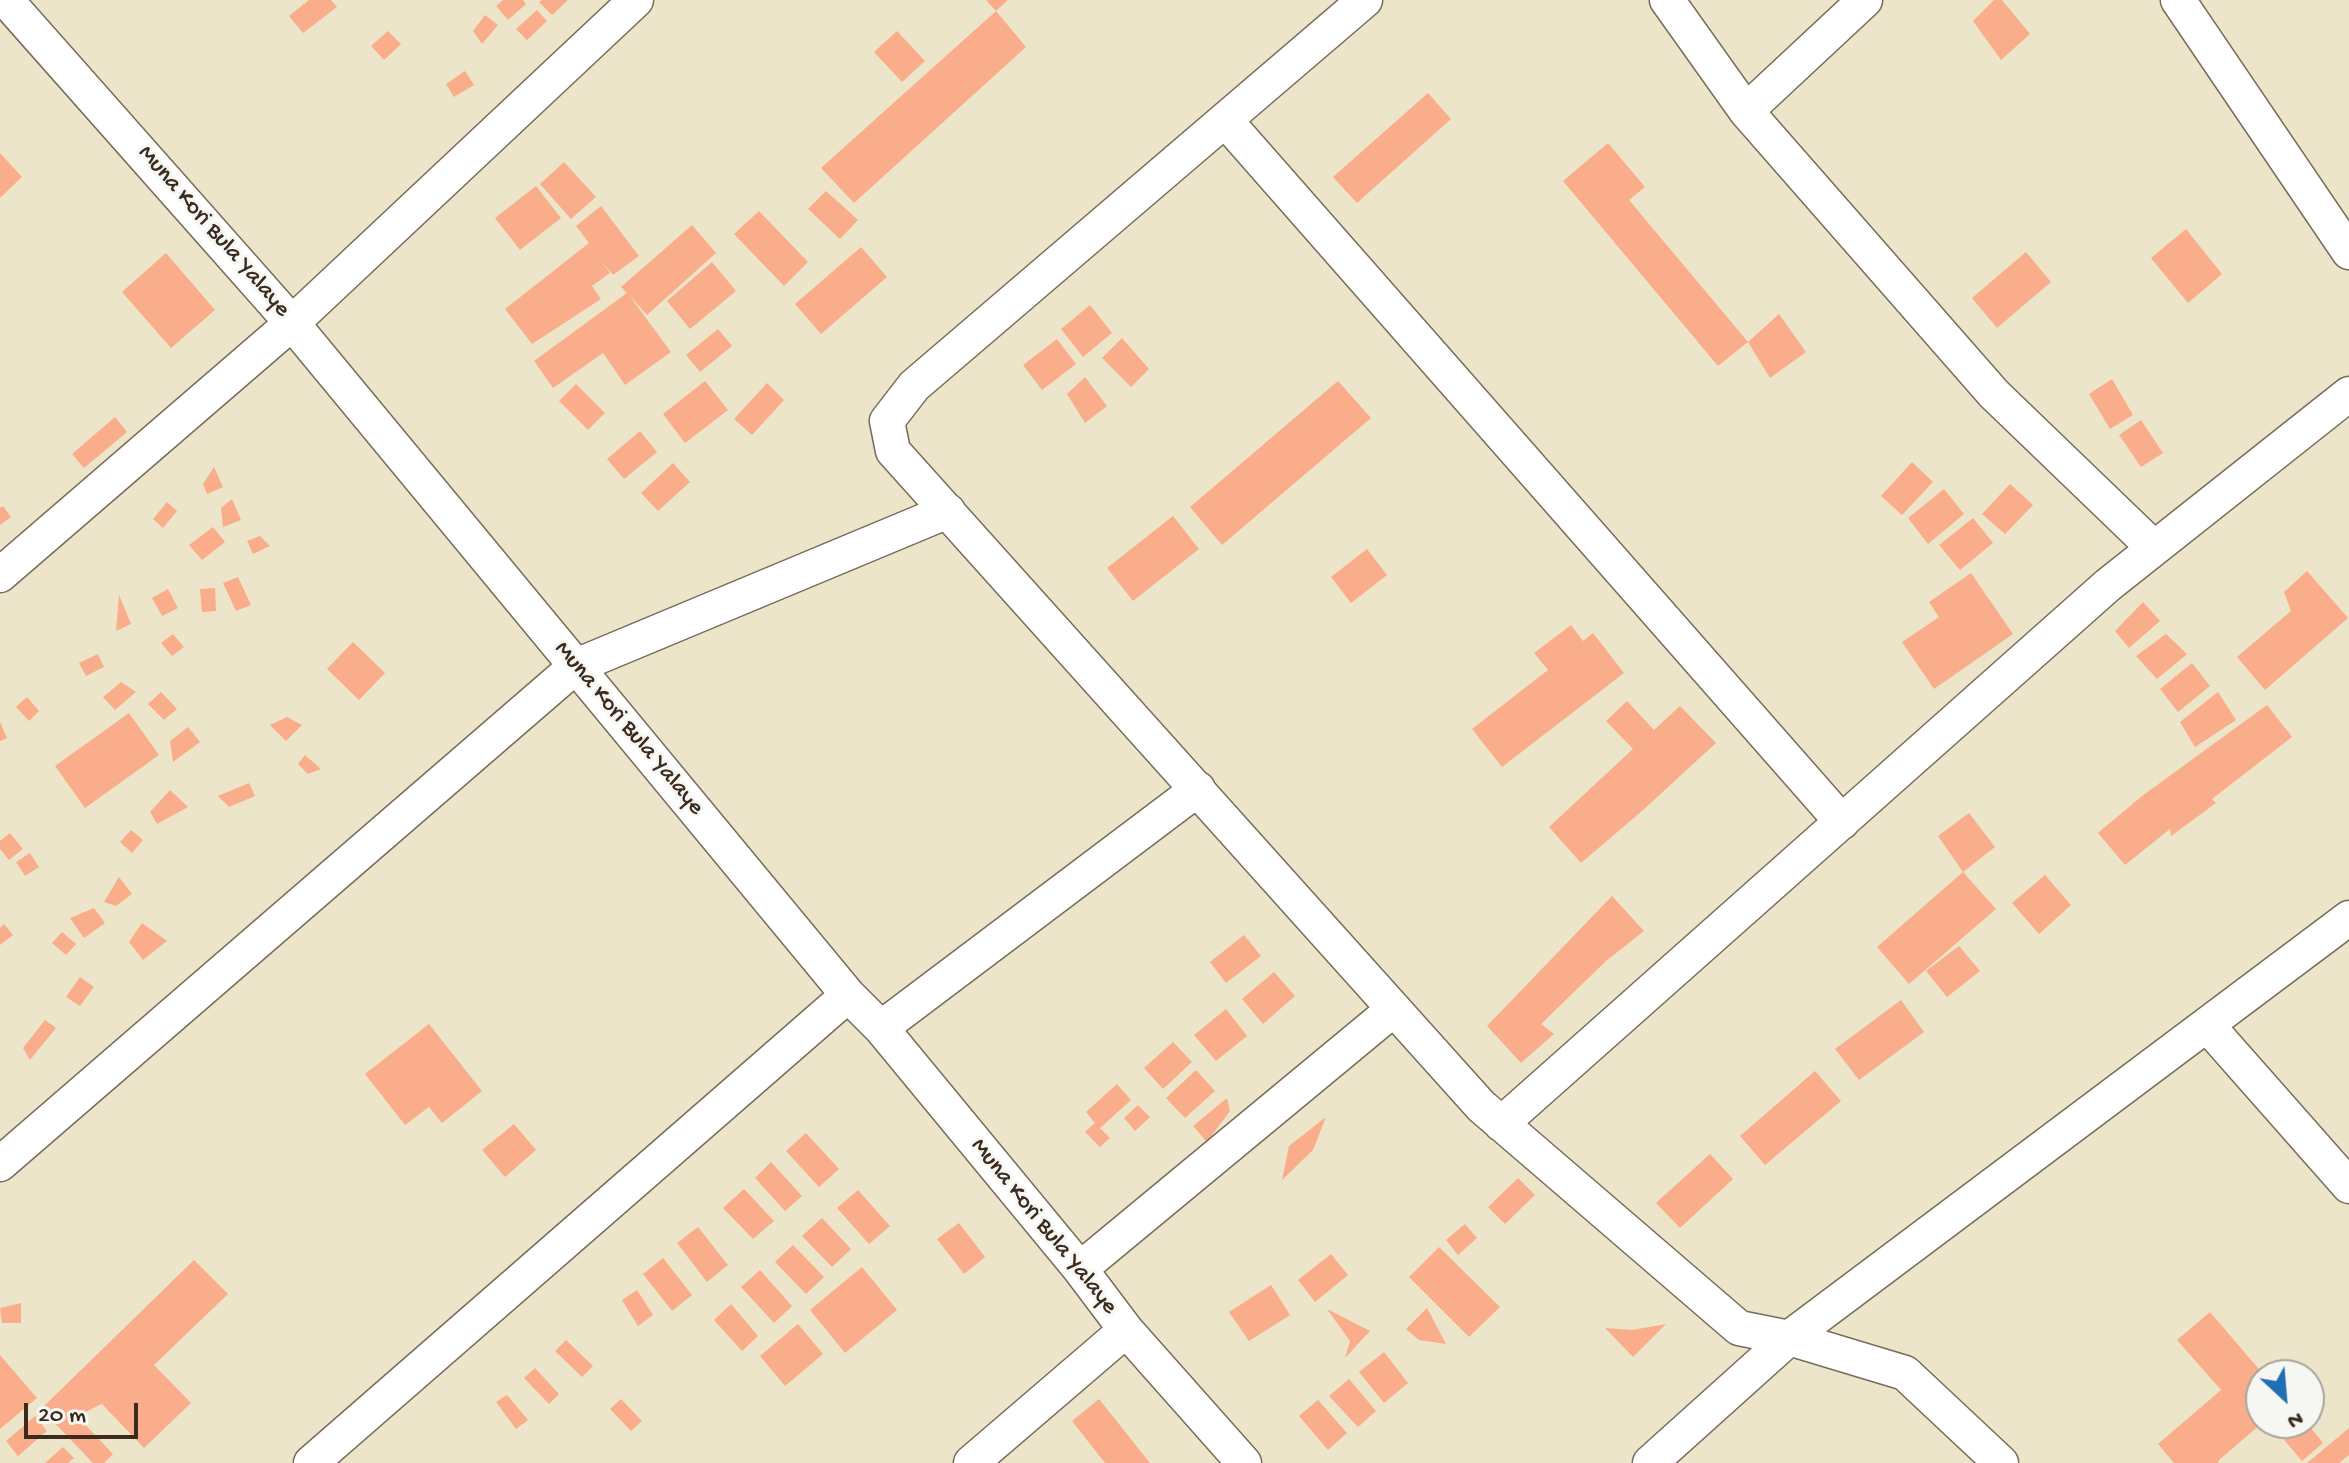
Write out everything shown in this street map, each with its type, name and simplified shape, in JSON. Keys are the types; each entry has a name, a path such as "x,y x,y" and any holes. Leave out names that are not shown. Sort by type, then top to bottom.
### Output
{"street":[{"name":"Muna Kori Bula Yalaye","path":"6,0 292,323 848,995 881,1028 1080,1269 1126,1330 1244,1463"},
{"path":"0,575 292,323 636,0"},
{"path":"1365,0 914,386 887,421 893,451 1481,1106 1739,1328 1789,1338 1905,1373 2001,1463"},
{"path":"1667,0 1746,111 1994,394 2154,548"},
{"path":"1746,111 1865,0"},
{"path":"2178,0 2349,252"},
{"path":"1225,120 1842,822"},
{"path":"1501,1124 2108,585 2349,394"},
{"path":"2,1157 576,666 948,511"},
{"path":"881,1028 1198,789"},
{"path":"1650,1463 1789,1338 2349,918"},
{"path":"311,1463 848,995"},
{"path":"1080,1269 1394,1009"},
{"path":"2207,1025 2349,1186"},
{"path":"971,1463 1126,1330"}],"building":[{"path":"309,0 331,0 337,7 303,33 289,16"},
{"path":"503,0 523,0 526,4 508,20 496,6"},
{"path":"568,0 552,15 539,2"},
{"path":"986,0 1008,0 996,11"},
{"path":"1994,0 2002,0 2030,34 2001,60 1973,21"},
{"path":"537,10 547,21 527,40 516,29"},
{"path":"996,11 1026,47 854,203 821,168"},
{"path":"485,15 498,25 482,44 473,31"},
{"path":"388,31 401,44 384,60 371,46"},
{"path":"897,31 925,61 902,82 874,52"},
{"path":"465,71 474,85 454,97 446,84"},
{"path":"1428,93 1451,119 1357,203 1333,177"},
{"path":"1608,143 1645,187 1629,200 1748,342 1718,366 1563,181"},
{"path":"0,153 22,177 0,198"},
{"path":"564,162 596,197 571,219 540,184"},
{"path":"536,186 561,218 520,250 495,218"},
{"path":"826,191 858,220 840,239 808,209"},
{"path":"601,206 639,256 613,275 601,261 610,273 592,286 601,299 532,344 505,309 589,243 576,226"},
{"path":"759,211 808,262 784,286 734,234"},
{"path":"692,225 716,253 647,315 629,295 671,352 625,385 603,353 553,388 534,361 627,293 621,287"},
{"path":"2186,229 2222,274 2188,303 2151,258"},
{"path":"861,247 887,277 821,334 795,304"},
{"path":"2026,252 2051,282 1997,328 1972,298"},
{"path":"166,253 215,310 171,348 122,292"},
{"path":"712,262 736,291 690,329 667,301"},
{"path":"1090,305 1112,333 1083,357 1061,329"},
{"path":"1779,314 1806,352 1770,378 1748,342"},
{"path":"718,329 732,346 700,372 686,355"},
{"path":"1122,338 1149,369 1131,387 1102,358"},
{"path":"1057,339 1076,364 1042,390 1023,365"},
{"path":"1085,377 1107,406 1085,423 1067,394"},
{"path":"2112,379 2133,415 2110,429 2089,394"},
{"path":"705,381 728,410 685,443 663,414"},
{"path":"1338,381 1371,418 1222,545 1190,507"},
{"path":"767,383 784,400 752,435 734,419"},
{"path":"576,384 605,413 588,430 559,401"},
{"path":"115,417 127,432 84,468 72,454"},
{"path":"2141,420 2163,453 2141,467 2119,435"},
{"path":"640,431 657,452 624,479 607,459"},
{"path":"1912,462 1933,482 1902,515 1881,496"},
{"path":"673,463 690,482 658,511 641,493"},
{"path":"214,467 223,487 207,494 203,484"},
{"path":"2010,484 2033,505 2005,534 1982,514"},
{"path":"1944,489 1964,514 1928,544 1908,518"},
{"path":"232,499 241,520 223,527 221,508"},
{"path":"167,502 177,511 163,528 153,519"},
{"path":"3,506 11,517 0,525 0,508"},
{"path":"1173,516 1199,549 1133,601 1107,568"},
{"path":"1973,518 1993,543 1960,570 1939,545"},
{"path":"213,527 225,542 202,560 189,545"},
{"path":"260,536 270,546 253,554 247,541"},
{"path":"1367,549 1387,575 1351,603 1331,577"},
{"path":"2307,571 2348,618 2265,690 2237,657 2291,611 2284,592"},
{"path":"1971,573 2013,634 1934,689 1902,642 1939,617 1929,602"},
{"path":"238,577 251,605 236,611 223,583"},
{"path":"215,588 216,611 202,612 200,589"},
{"path":"168,589 178,608 162,616 152,598"},
{"path":"119,595 131,624 116,631"},
{"path":"2143,602 2160,621 2129,648 2115,631"},
{"path":"1571,625 1583,641 1593,633 1624,673 1502,767 1472,729 1548,670 1534,653"},
{"path":"173,634 184,647 172,656 161,643"},
{"path":"2166,634 2187,654 2157,679 2136,656"},
{"path":"353,642 385,673 359,700 327,669"},
{"path":"98,654 104,667 86,676 79,663"},
{"path":"2192,663 2210,686 2178,712 2160,689"},
{"path":"121,682 136,692 115,710 103,697"},
{"path":"161,692 177,709 164,720 148,704"},
{"path":"2218,692 2236,720 2195,747 2180,722"},
{"path":"27,697 39,711 29,721 16,707"},
{"path":"1627,701 1654,730 1680,706 1716,743 1581,863 1549,827 1633,749 1606,721"},
{"path":"2267,705 2292,737 2212,799 2216,803 2171,836 2170,829 2125,865 2098,833 2142,796"},
{"path":"129,713 159,755 85,808 55,766"},
{"path":"287,717 302,725 286,741 270,725"},
{"path":"0,722 7,738 0,741"},
{"path":"188,727 200,742 173,762 170,741"},
{"path":"305,755 321,769 308,774 298,764"},
{"path":"249,783 255,796 229,807 218,796"},
{"path":"170,790 188,807 157,824 150,812"},
{"path":"1969,813 1995,847 1963,872 1938,836"},
{"path":"131,830 143,840 132,853 120,842"},
{"path":"10,833 23,849 9,860 0,849 0,841"},
{"path":"30,853 39,867 25,876 16,862"},
{"path":"1963,872 1996,909 1909,984 1877,947"},
{"path":"2045,875 2071,905 2039,934 2012,903"},
{"path":"119,877 132,894 116,906 104,902"},
{"path":"1612,896 1644,931 1606,961 1541,1024 1554,1034 1521,1063 1487,1026"},
{"path":"94,908 105,923 84,938 70,918"},
{"path":"142,923 167,941 143,960 129,942"},
{"path":"4,924 13,935 0,945 0,928"},
{"path":"62,932 76,944 66,955 52,943"},
{"path":"1244,935 1261,956 1226,983 1210,962"},
{"path":"1959,946 1980,971 1947,997 1926,971"},
{"path":"1274,972 1295,996 1263,1024 1242,999"},
{"path":"80,977 94,987 80,1006 66,997"},
{"path":"1901,1000 1924,1032 1859,1080 1835,1049"},
{"path":"1226,1009 1247,1036 1216,1061 1194,1035"},
{"path":"45,1020 56,1028 30,1060 23,1048"},
{"path":"429,1024 482,1091 442,1123 429,1107 405,1125 365,1074"},
{"path":"1173,1042 1192,1062 1163,1089 1144,1068"},
{"path":"1196,1070 1215,1091 1185,1118 1166,1098"},
{"path":"1815,1071 1841,1101 1765,1165 1740,1136"},
{"path":"1117,1084 1131,1100 1100,1128 1110,1138 1100,1147 1085,1132 1095,1123 1086,1112"},
{"path":"1227,1098 1230,1111 1207,1142 1193,1126"},
{"path":"1138,1105 1150,1117 1135,1131 1124,1118"},
{"path":"1326,1117 1313,1150 1282,1180 1289,1146"},
{"path":"514,1124 536,1150 505,1177 482,1150"},
{"path":"806,1133 839,1169 819,1187 786,1151"},
{"path":"1710,1154 1733,1179 1680,1228 1656,1203"},
{"path":"771,1162 802,1196 785,1211 755,1178"},
{"path":"1518,1178 1535,1195 1505,1224 1488,1207"},
{"path":"744,1189 774,1221 753,1239 723,1208"},
{"path":"858,1190 890,1226 869,1244 837,1208"},
{"path":"822,1218 851,1249 832,1267 802,1236"},
{"path":"959,1223 985,1257 964,1274 937,1239"},
{"path":"1465,1224 1477,1238 1458,1255 1446,1240"},
{"path":"698,1227 728,1265 707,1282 677,1243"},
{"path":"793,1245 824,1277 806,1294 775,1262"},
{"path":"1439,1247 1500,1307 1469,1337 1409,1277"},
{"path":"1331,1254 1348,1275 1315,1302 1298,1280"},
{"path":"663,1258 692,1295 672,1311 643,1274"},
{"path":"194,1260 228,1294 154,1365 191,1403 144,1448 102,1404 77,1416 113,1454 104,1463 93,1463 41,1409"},
{"path":"862,1267 897,1310 845,1353 810,1310"},
{"path":"760,1270 792,1306 774,1323 741,1287"},
{"path":"1271,1285 1290,1315 1249,1341 1229,1312"},
{"path":"637,1290 653,1315 638,1326 622,1300"},
{"path":"21,1303 21,1323 2,1323 0,1308"},
{"path":"731,1304 758,1336 742,1351 714,1320"},
{"path":"1427,1308 1446,1344 1419,1340 1406,1329"},
{"path":"1327,1309 1370,1331 1345,1358 1350,1341"},
{"path":"2210,1312 2250,1359 2245,1359 2245,1438 2219,1463 2174,1463 2158,1444 2221,1390 2177,1340"},
{"path":"798,1324 823,1354 785,1386 760,1356"},
{"path":"1666,1324 1633,1357 1605,1328 1632,1330"},
{"path":"566,1340 593,1366 582,1377 555,1351"},
{"path":"1384,1352 1408,1383 1384,1403 1359,1372"},
{"path":"0,1355 37,1398 0,1429"},
{"path":"535,1368 559,1394 549,1404 524,1378"},
{"path":"1349,1379 1376,1411 1358,1427 1329,1396"},
{"path":"507,1395 528,1420 516,1429 496,1402"},
{"path":"621,1399 642,1421 631,1431 610,1409"},
{"path":"1099,1399 1150,1463 1105,1463 1072,1421"},
{"path":"1318,1400 1347,1433 1328,1450 1299,1416"},
{"path":"35,1416 47,1431 18,1456 6,1441"},
{"path":"2349,1428 2349,1455 2339,1463 2307,1463"},
{"path":"2283,1439 2320,1439 2323,1443 2302,1461"},
{"path":"63,1447 74,1458 68,1463 45,1463"}]}
